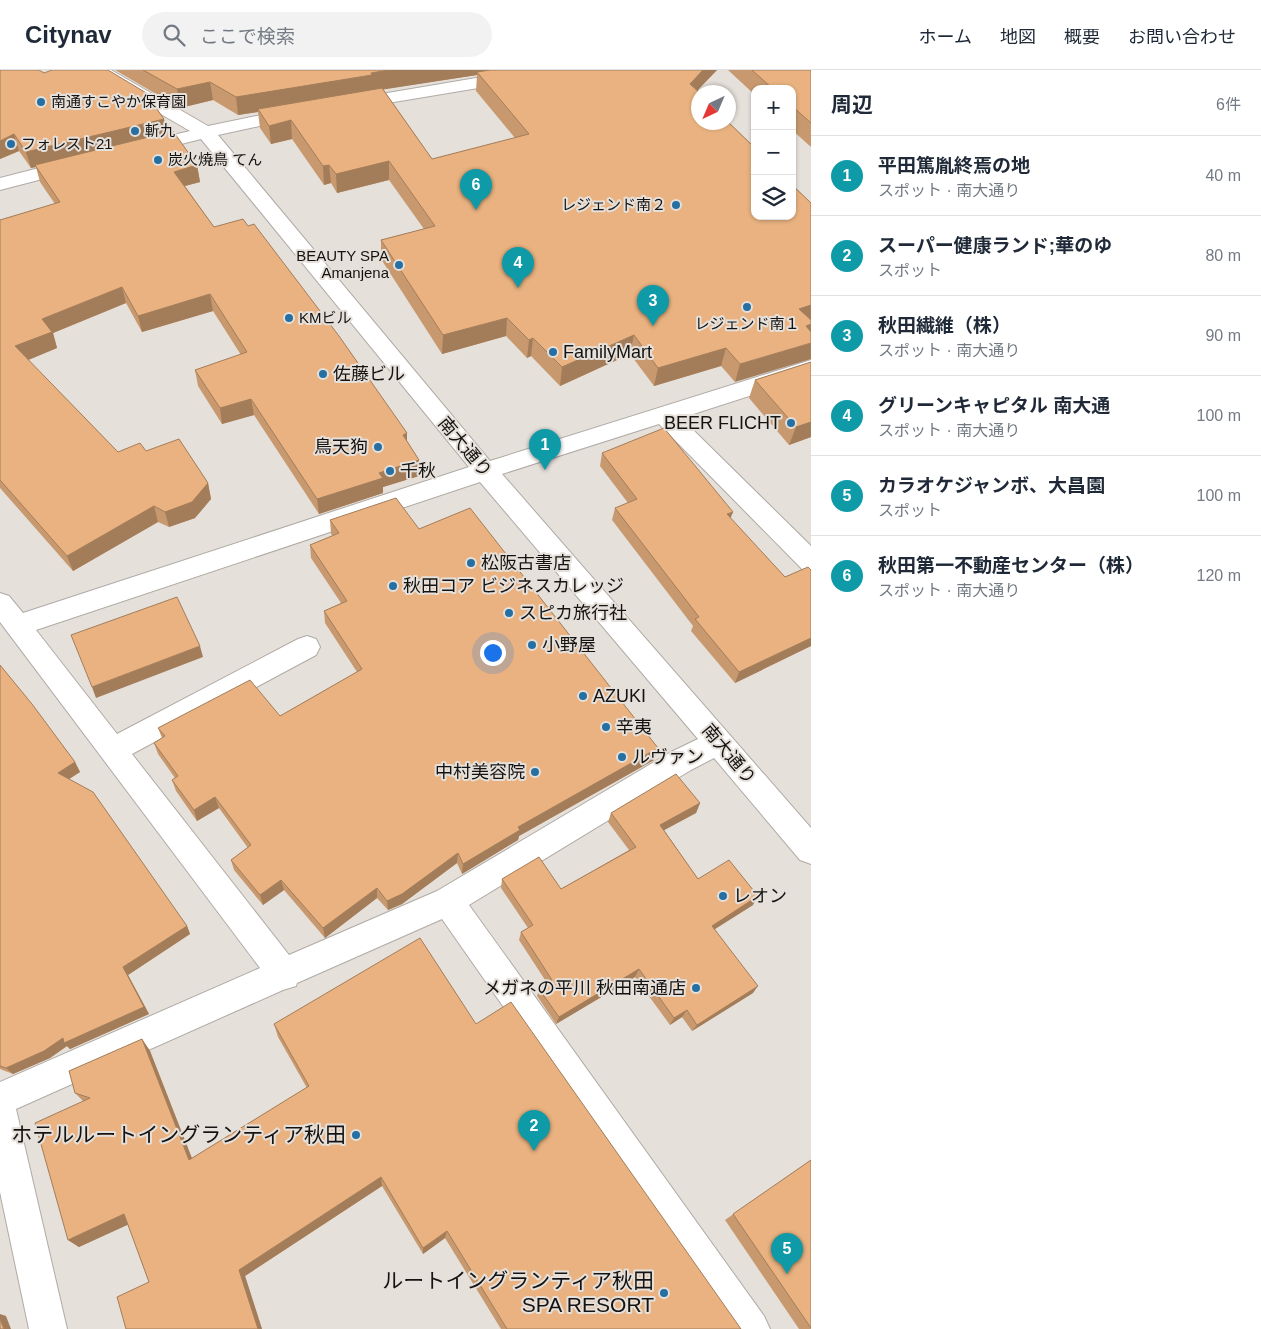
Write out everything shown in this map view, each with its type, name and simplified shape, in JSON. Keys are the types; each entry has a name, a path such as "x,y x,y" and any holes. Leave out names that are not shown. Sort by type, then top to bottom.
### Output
{"street":[{"name":"南大通り","path":"98,70 167,108 206,133 486,471 811,850"},
{"path":"330,108 556,70"},
{"path":"122,153 252,121 310,111"},
{"path":"0,184 94,160"},
{"path":"18,625 486,471 811,368"},
{"path":"664,415 811,562"},
{"path":"0,603 285,975"},
{"path":"113,750 307,646"},
{"path":"0,1099 285,975 448,901 681,761 719,742"},
{"path":"448,901 751,1329"},
{"path":"0,1112 48,1329"}],"building":[{"path":"0,70 39,70 44,73 52,70 108,70 153,97 149,98 164,119 26,152 14,134 0,141"},
{"path":"143,70 389,70 371,73 372,75 236,97 210,82 177,89"},
{"path":"490,70 703,70 690,84 691,130 736,130 751,144 751,220 796,220 796,189 811,203 811,305 799,309 811,320 811,324 806,326 811,332 811,343 740,364 726,348 658,368 634,335 562,367 533,338 529,340 507,318 443,335 381,240 435,226 389,161 336,174 329,165 323,166 291,120 269,126 258,109 382,88 432,159 529,134 477,72"},
{"path":"752,70 811,70 811,123 796,110 796,85 769,85"},
{"path":"173,131 197,165 174,172 214,227 243,219 248,226 254,224 339,336 407,433 403,435 419,460 379,473 383,478 317,499 251,399 220,408 195,370 247,352 210,294 138,316 122,287 42,319 52,332 15,346 118,452 140,443 146,451 179,439 208,483 192,502 165,512 154,506 67,556 0,480 0,220 60,202 35,165"},
{"path":"811,362 811,422 796,427 755,380"},
{"path":"664,428 733,512 727,514 785,577 808,567 811,570 811,638 739,672 695,619 699,617 615,508 637,499 602,453"},
{"path":"396,498 419,529 470,508 658,748 518,827 520,830 463,864 458,853 402,894 387,901 377,888 323,928 281,880 260,895 231,860 251,845 215,797 194,810 172,780 178,776 154,743 165,736 158,728 250,680 280,716 362,669 324,611 347,601 310,545 339,533 330,520"},
{"path":"177,597 200,646 92,687 71,635"},
{"path":"0,665 75,762 58,773 93,792 187,926 123,967 144,1007 64,1043 63,1038 44,1051 6,1068 0,1066"},
{"path":"676,774 700,803 660,825 698,879 729,860 758,896 712,926 758,986 697,1025 687,1010 674,1018 639,969 559,1017 539,989 552,980 521,932 533,925 502,879 539,857 561,889 636,847 611,813"},
{"path":"420,938 476,1024 511,1002 741,1329 507,1329 447,1231 423,1248 381,1177 239,1270 258,1329 126,1329 117,1297 149,1282 124,1214 68,1240 35,1123 90,1098 75,1093 69,1071 142,1039 189,1160 309,1086 274,1024"},
{"path":"811,1160 811,1328 733,1214"},
{"path":"0,1319 4,1329 0,1329"}],"place":[{"name":"南通すこやか保育園","path":"41,102"},
{"name":"斬九","path":"135,131"},
{"name":"フォレスト21","path":"11,144"},
{"name":"炭火焼鳥 てん","path":"158,160"},
{"name":"レジェンド南２","path":"676,205"},
{"name":"秋田第一不動産センター（株）","path":"476,210"},
{"name":"BEAUTY SPA Amanjena","path":"399,265"},
{"name":"グリーンキャピタル 南大通","path":"518,288"},
{"name":"レジェンド南１","path":"747,307"},
{"name":"KMビル","path":"289,318"},
{"name":"秋田繊維（株）","path":"653,326"},
{"name":"FamilyMart","path":"553,352"},
{"name":"佐藤ビル","path":"323,374"},
{"name":"BEER FLICHT","path":"791,423"},
{"name":"鳥天狗","path":"378,447"},
{"name":"平田篤胤終焉の地","path":"545,470"},
{"name":"千秋","path":"390,471"},
{"name":"松阪古書店","path":"471,563"},
{"name":"秋田コア ビジネスカレッジ","path":"393,586"},
{"name":"スピカ旅行社","path":"509,613"},
{"name":"小野屋","path":"532,645"},
{"name":"AZUKI","path":"583,696"},
{"name":"辛夷","path":"606,727"},
{"name":"ルヴァン","path":"622,757"},
{"name":"中村美容院","path":"535,772"},
{"name":"レオン","path":"723,896"},
{"name":"メガネの平川 秋田南通店","path":"696,988"},
{"name":"ホテルルートイングランティア秋田","path":"356,1135"},
{"name":"スーパー健康ランド;華のゆ","path":"534,1151"},
{"name":"カラオケジャンボ、大昌園","path":"787,1274"},
{"name":"ルートイングランティア秋田 SPA RESORT","path":"664,1293"}]}
